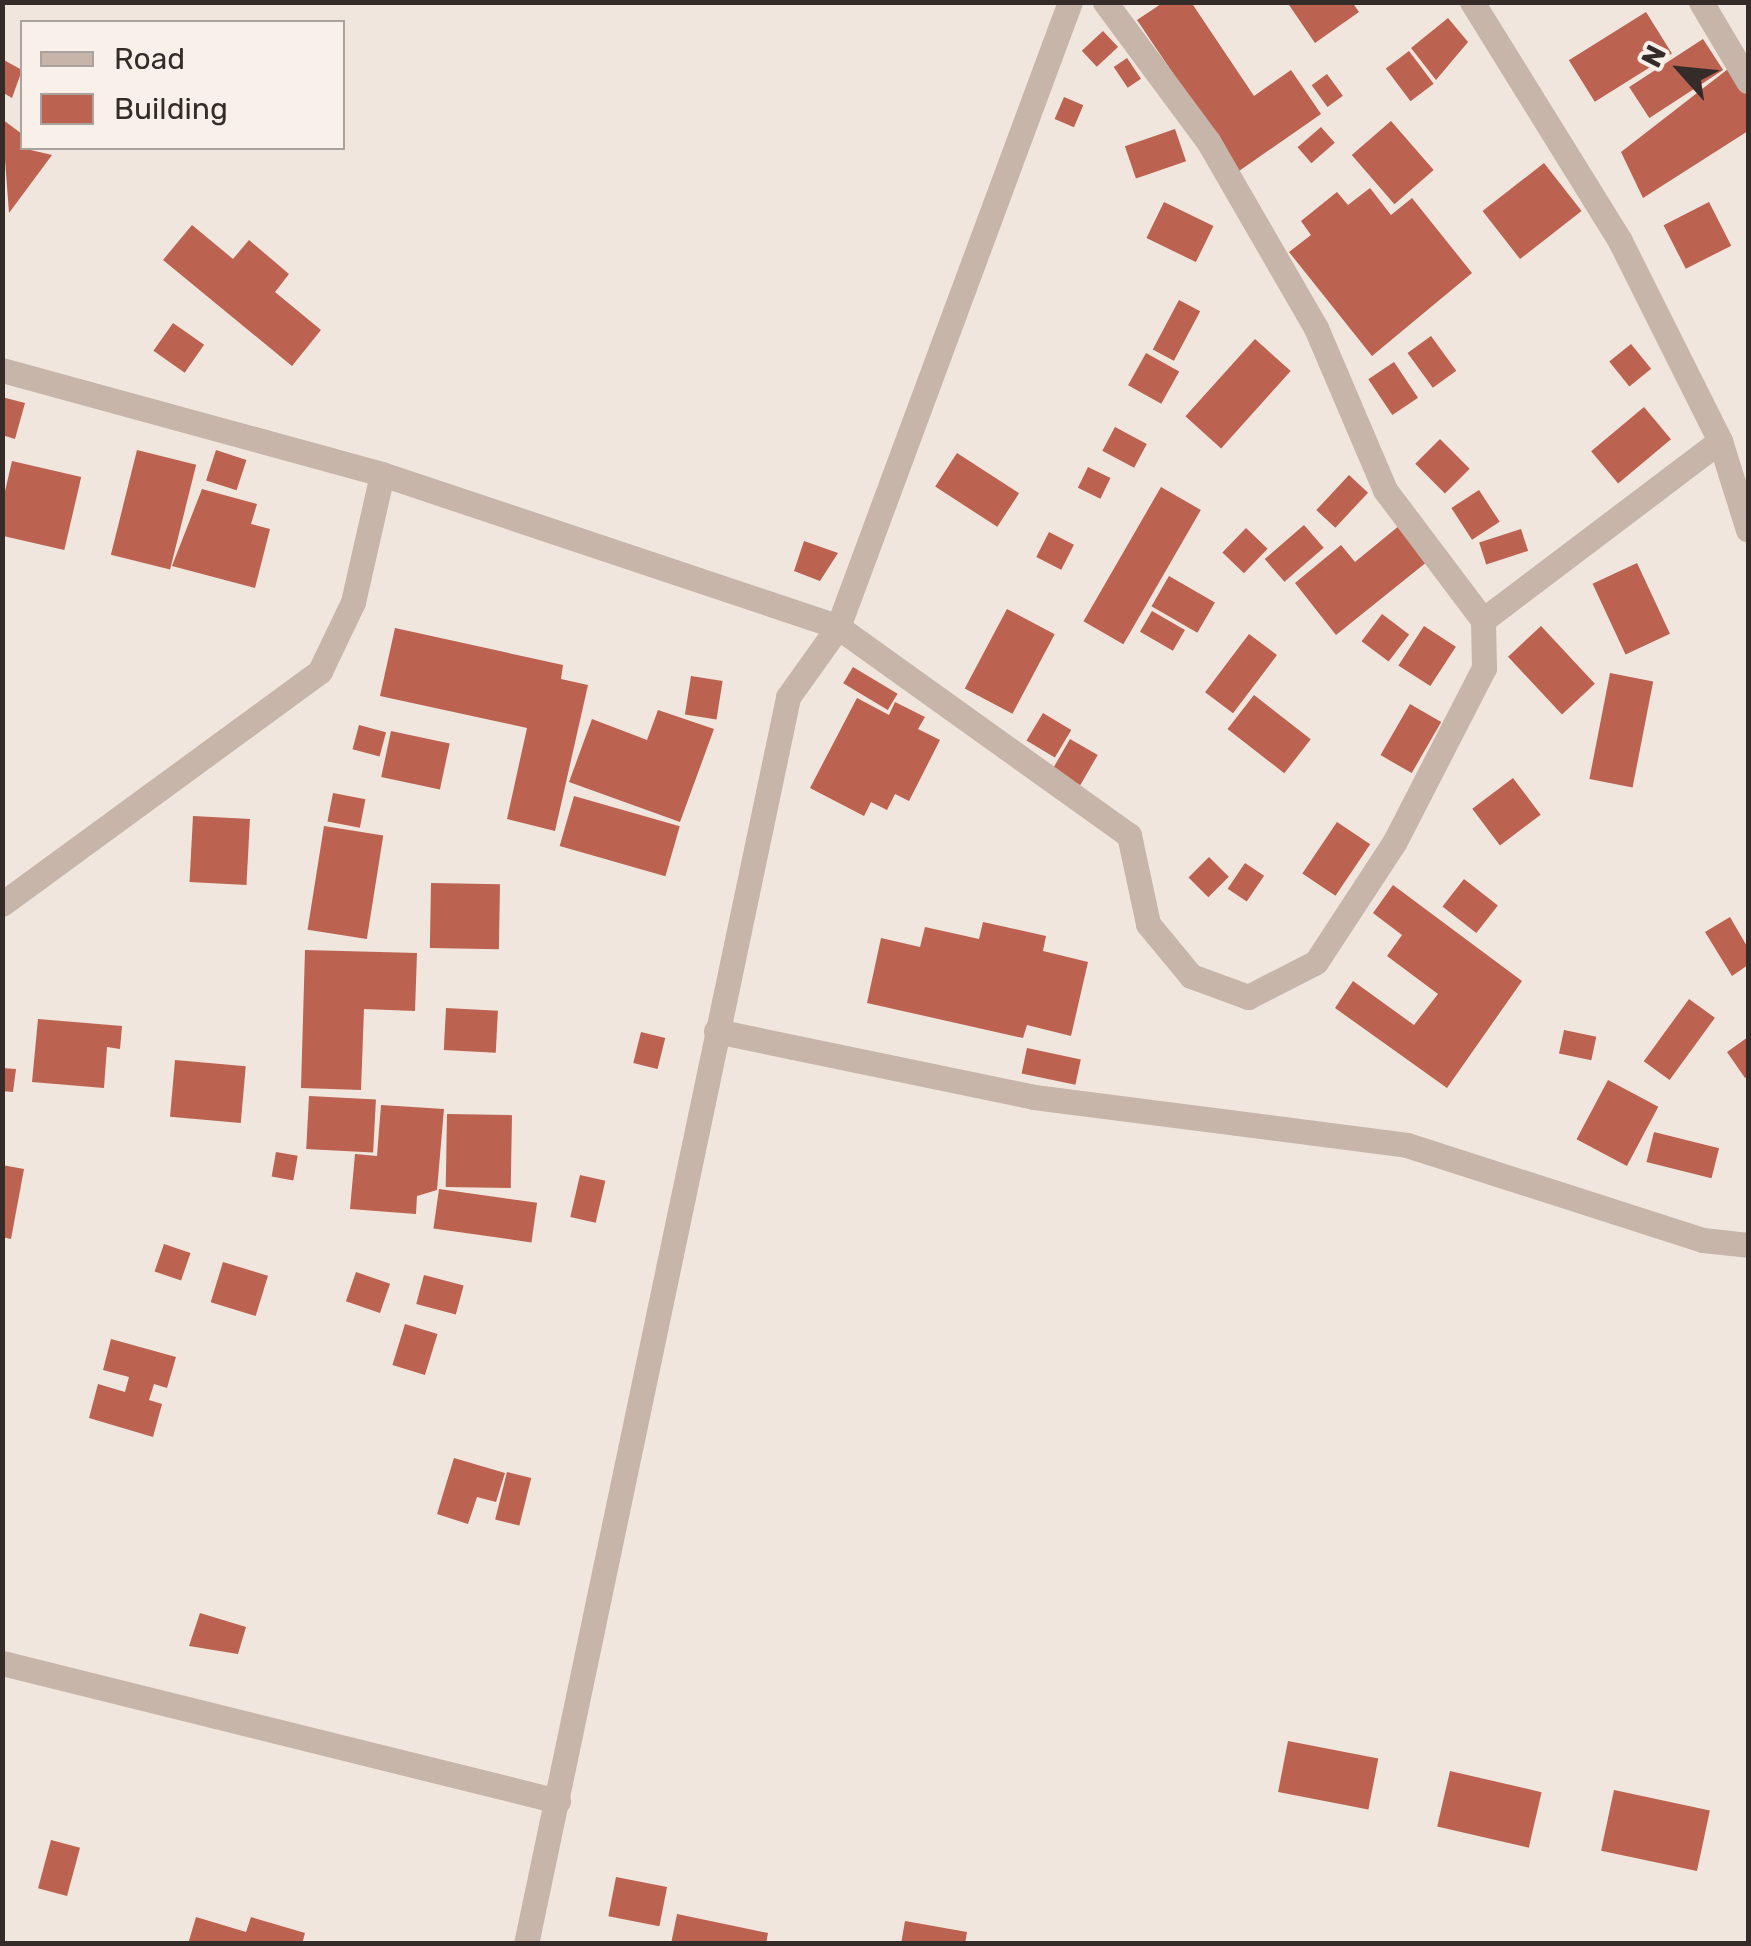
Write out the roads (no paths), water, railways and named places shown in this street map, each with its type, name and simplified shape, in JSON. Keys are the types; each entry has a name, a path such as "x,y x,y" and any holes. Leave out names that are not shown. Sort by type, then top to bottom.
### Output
{"street":[{"path":"526,1944 788,697 838,627 1070,2"},
{"path":"1472,2 1620,241 1720,441 1748,530"},
{"path":"1701,2 1748,81"},
{"path":"2,370 382,474 838,627 1129,835 1148,924 1191,976 1248,997 1316,962 1394,844 1484,668 1483,620 1385,490 1316,328 1120,6"},
{"path":"1483,620 1720,441"},
{"path":"2,904 320,671 352,602 382,474"},
{"path":"716,1031 1034,1097 1408,1145 1703,1240 1748,1245"},
{"path":"2,1663 558,1801"}]}
